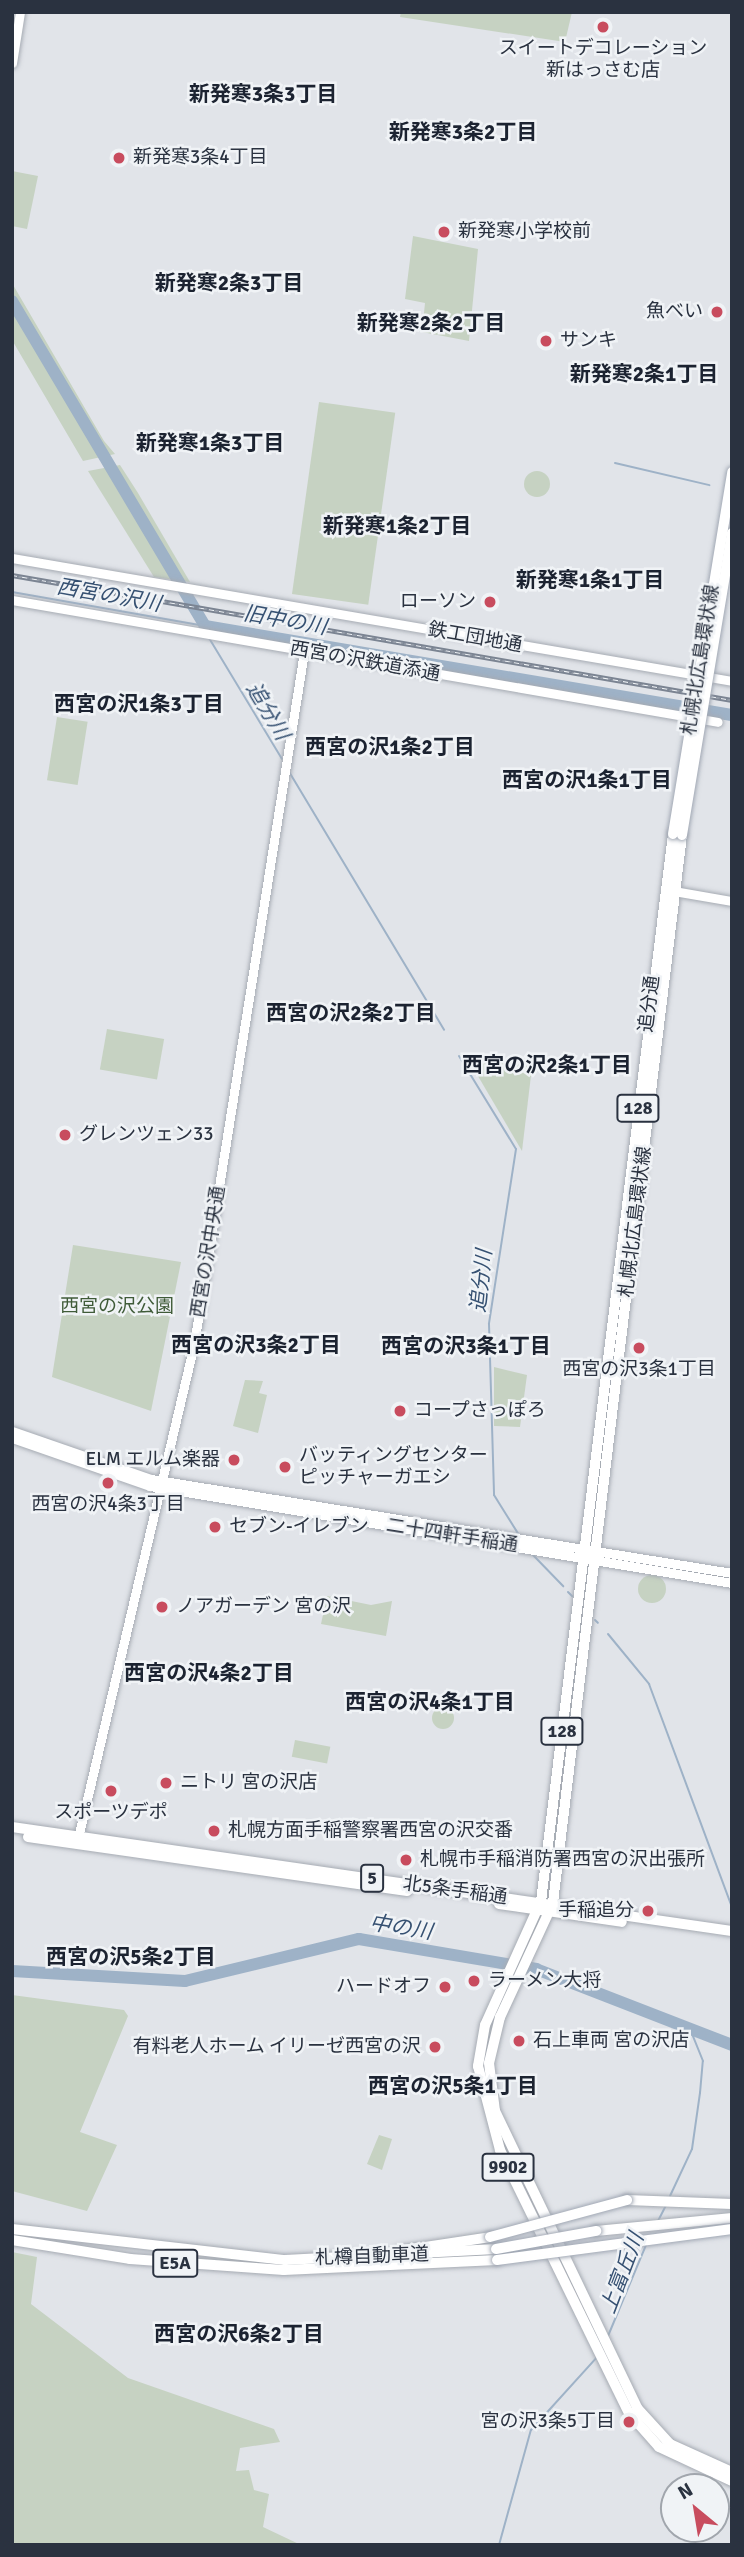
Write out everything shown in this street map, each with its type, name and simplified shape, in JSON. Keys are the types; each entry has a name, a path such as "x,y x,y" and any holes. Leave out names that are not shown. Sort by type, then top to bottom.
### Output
{"highway":[{"name":"北5条手稲通","path":"12,1827 77,1840"},
{"name":"北5条手稲通","path":"12,1834 77,1840 732,1931"},
{"name":"北5条手稲通","path":"545,1907 732,1939"},
{"path":"338,2260 489,2238 627,2200 732,2204"},
{"name":"札樽自動車道","path":"12,2228 207,2256 338,2260 497,2254 732,2218"},
{"name":"札樽自動車道","path":"12,2240 130,2259 284,2270 497,2254 732,2229"}],"main road":[{"name":"札幌北広島環状線","path":"590,1563 597,1552 669,890 732,472"},
{"name":"札幌北広島環状線","path":"678,834 732,533"},
{"name":"追分通","path":"612,1327 669,890"},
{"name":"札幌北広島環状線","path":"545,1907 590,1563 586,1550 612,1327"},
{"name":"9902","path":"545,1907 508,1974 485,2025 478,2066 484,2103 528,2214 629,2413 659,2447 732,2481"},
{"name":"9902","path":"545,1907 530,1957 492,2042 495,2111 637,2407 670,2444 732,2472"}],"street":[{"path":"12,63 20,12"},
{"name":"鉄工団地通","path":"12,558 732,681"},
{"name":"西宮の沢鉄道添通","path":"12,600 718,722"},
{"name":"西宮の沢中央通","path":"77,1840 194,1344 304,652"},
{"path":"669,890 732,901"},
{"name":"二十四軒手稲通","path":"12,1431 107,1468 162,1484 494,1536 534,1550 590,1563 732,1583"},
{"name":"二十四軒手稲通","path":"12,1438 102,1474 523,1544 586,1550 732,1573"}],"green space":[{"path":"401,12 572,12 565,42 400,17"},
{"path":"12,171 38,176 27,229 12,226"},
{"path":"413,236 478,249 469,341 422,332 425,303 405,299"},
{"path":"12,283 104,441 115,454 83,461 12,340"},
{"path":"319,402 395,413 368,605 292,594"},
{"path":"120,465 190,582 154,577 88,471"},
{"path":"537,471 546,475 550,484 546,493 537,497 528,493 524,484 528,475"},
{"path":"57,717 88,722 78,785 47,780"},
{"path":"107,1029 164,1039 157,1079 100,1069"},
{"path":"465,1054 532,1067 522,1151"},
{"name":"西宮の沢公園","path":"73,1245 181,1262 151,1411 52,1377"},
{"path":"494,1367 527,1375 520,1427 494,1426"},
{"path":"245,1380 263,1381 259,1393 267,1395 258,1433 233,1426"},
{"path":"652,1575 662,1579 666,1589 662,1599 652,1603 642,1599 638,1589 642,1579"},
{"path":"327,1596 371,1605 392,1601 386,1636 321,1624"},
{"path":"439,1707 447,1707 454,1714 454,1722 447,1729 439,1729 432,1722 432,1714"},
{"path":"295,1740 330,1747 327,1764 292,1757"},
{"path":"12,1995 124,2010 128,2016 80,2132 117,2145 87,2211 12,2191"},
{"path":"379,2135 392,2139 382,2170 367,2164"},
{"path":"12,2252 37,2257 31,2304 128,2378 274,2429 280,2442 240,2448 236,2471 249,2470 254,2490 269,2494 263,2527 301,2545 12,2545"}],"waterway":[{"name":"旧中の川","path":"12,301 205,626 732,715"},
{"path":"615,463 709,485"},
{"name":"西宮の沢川","path":"12,592 205,626"},
{"name":"追分川","path":"209,638 282,759"},
{"name":"追分川","path":"288,770 444,1030"},
{"name":"追分川","path":"459,1056 516,1149 489,1324 494,1495 519,1535"},
{"name":"追分川","path":"532,1554 563,1586"},
{"name":"追分川","path":"568,1592 572,1596"},
{"name":"追分川","path":"595,1620 598,1623"},
{"name":"追分川","path":"608,1634 649,1684 732,1907"},
{"name":"中の川","path":"12,1971 185,1981 359,1939 536,1969 732,2045"},
{"name":"上富丘川","path":"670,2196 692,2149 700,2093 703,2061 690,2029"},
{"name":"上富丘川","path":"658,2221 665,2207"},
{"name":"上富丘川","path":"608,2336 646,2245"},
{"name":"上富丘川","path":"499,2545 531,2430 598,2356"}],"railway":[{"path":"12,575 732,700"}],"place":[{"name":"スイートデコレーション 新はっさむ店","path":"603,27"},
{"name":"新発寒3条4丁目","path":"119,158"},
{"name":"新発寒小学校前","path":"444,232"},
{"name":"魚べい","path":"717,312"},
{"name":"サンキ","path":"546,341"},
{"name":"ローソン","path":"490,602"},
{"name":"グレンツェン33","path":"65,1135"},
{"name":"西宮の沢3条1丁目","path":"639,1348"},
{"name":"コープさっぽろ","path":"400,1411"},
{"name":"ELM エルム楽器","path":"234,1460"},
{"name":"バッティングセンター ピッチャーガエシ","path":"285,1467"},
{"name":"西宮の沢4条3丁目","path":"108,1483"},
{"name":"セブン-イレブン","path":"215,1527"},
{"name":"ノアガーデン 宮の沢","path":"162,1607"},
{"name":"ニトリ 宮の沢店","path":"166,1783"},
{"name":"スポーツデポ","path":"111,1791"},
{"name":"札幌方面手稲警察署西宮の沢交番","path":"214,1831"},
{"name":"札幌市手稲消防署西宮の沢出張所","path":"406,1860"},
{"name":"手稲追分","path":"648,1911"},
{"name":"ラーメン大将","path":"474,1981"},
{"name":"ハードオフ","path":"445,1987"},
{"name":"石上車両 宮の沢店","path":"519,2041"},
{"name":"有料老人ホーム イリーゼ西宮の沢","path":"435,2047"},
{"name":"宮の沢3条5丁目","path":"629,2422"}],"district":[{"name":"新発寒3条3丁目","path":"263,94"},
{"name":"新発寒3条2丁目","path":"463,132"},
{"name":"新発寒2条3丁目","path":"229,283"},
{"name":"新発寒2条2丁目","path":"431,323"},
{"name":"新発寒2条1丁目","path":"644,374"},
{"name":"新発寒1条3丁目","path":"210,443"},
{"name":"新発寒1条2丁目","path":"397,526"},
{"name":"新発寒1条1丁目","path":"590,580"},
{"name":"西宮の沢1条3丁目","path":"139,704"},
{"name":"西宮の沢1条2丁目","path":"390,747"},
{"name":"西宮の沢1条1丁目","path":"587,780"},
{"name":"西宮の沢2条2丁目","path":"351,1013"},
{"name":"西宮の沢2条1丁目","path":"547,1065"},
{"name":"西宮の沢3条2丁目","path":"256,1345"},
{"name":"西宮の沢3条1丁目","path":"466,1346"},
{"name":"西宮の沢4条2丁目","path":"209,1673"},
{"name":"西宮の沢4条1丁目","path":"430,1702"},
{"name":"西宮の沢5条2丁目","path":"131,1957"},
{"name":"西宮の沢5条1丁目","path":"453,2086"},
{"name":"西宮の沢6条2丁目","path":"239,2334"}]}
